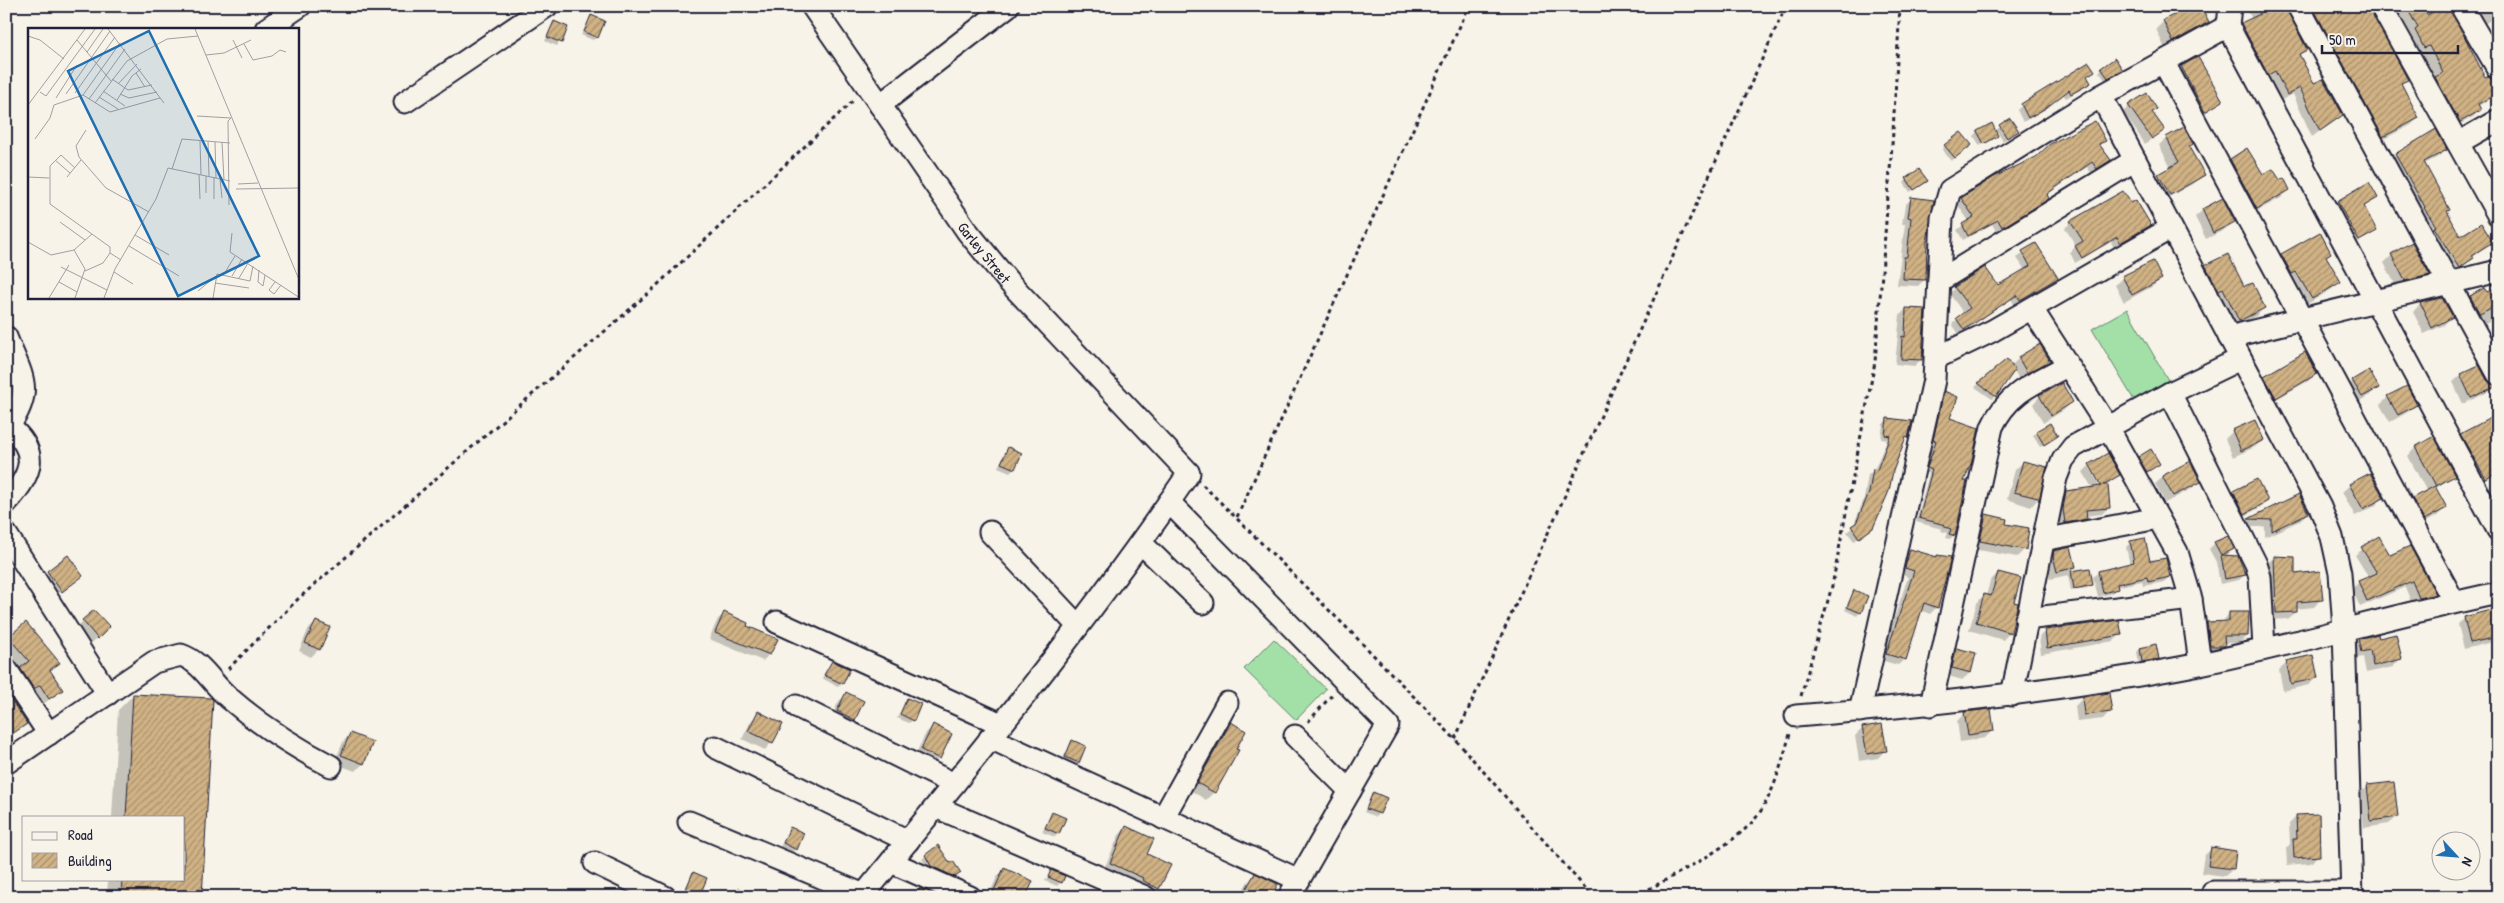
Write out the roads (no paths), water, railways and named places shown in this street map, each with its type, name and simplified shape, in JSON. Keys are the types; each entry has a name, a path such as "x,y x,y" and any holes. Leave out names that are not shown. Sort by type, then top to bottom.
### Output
{"street":[{"path":"267,28 300,6"},
{"path":"404,102 547,6"},
{"name":"Garley Street","path":"812,6 967,231 1008,281 1189,472 1169,502"},
{"path":"880,105 1008,6"},
{"path":"2298,6 2498,374"},
{"path":"2381,6 2498,215"},
{"path":"2461,6 2498,69"},
{"path":"1860,711 1929,407 1936,358 1942,218 1950,190 1955,184 2101,96 2164,63 2229,16 2375,301 2498,530"},
{"path":"2164,63 2454,602"},
{"path":"2101,96 2320,507 2332,537 2340,573 2344,629 2352,894 2213,892"},
{"path":"2458,143 2498,120"},
{"path":"1939,281 2135,160"},
{"path":"1936,358 2032,309 2171,228"},
{"path":"2229,337 2498,271"},
{"path":"2032,309 2107,426 2177,552 2191,599 2200,664"},
{"path":"6,336 22,381 25,396 23,404 8,425 28,450 31,462 21,486 6,502"},
{"path":"2012,694 2026,619 2062,460 2073,446 2107,426 2240,359"},
{"path":"1931,705 1992,427 2003,405 2014,394 2067,366"},
{"path":"2170,393 2256,564 2261,586 2264,648"},
{"path":"689,822 863,896 936,807 996,731 1078,626 1141,543 1169,502 1388,725 1294,889 996,731 777,622"},
{"path":"2043,540 2158,518"},
{"path":"990,532 1078,626"},
{"path":"6,534 108,694"},
{"path":"1141,543 1203,603"},
{"path":"1796,716 1931,705 2200,664 2498,593"},
{"path":"2026,619 2191,599"},
{"path":"6,763 154,662 173,655 181,655 195,661 229,698 276,734 331,766"},
{"path":"6,669 49,734"},
{"path":"1163,818 1227,703"},
{"path":"796,706 954,784"},
{"path":"1294,736 1350,791"},
{"path":"715,747 908,841"},
{"path":"936,807 1145,897"},
{"path":"891,862 970,897"},
{"path":"595,863 665,897"}]}
